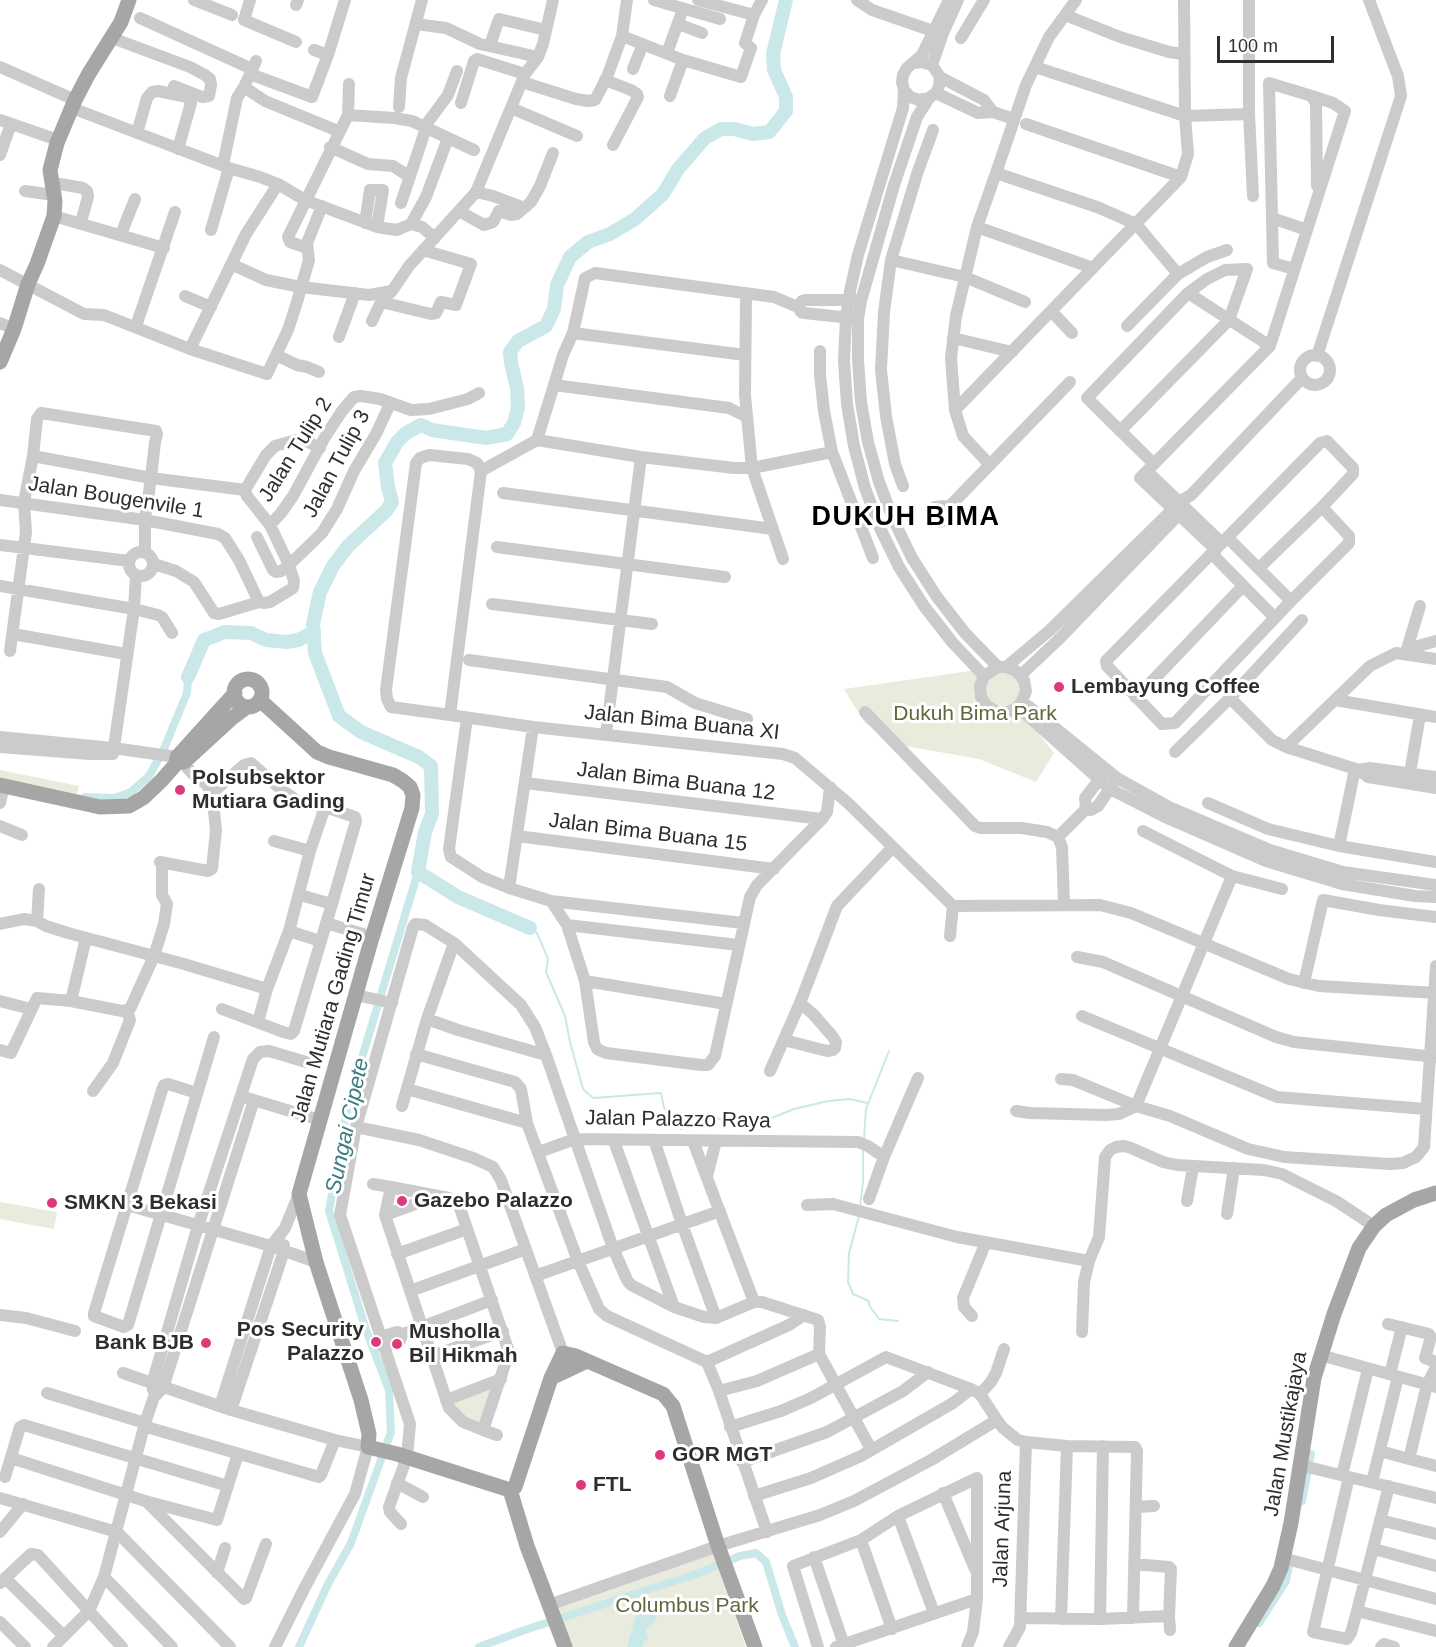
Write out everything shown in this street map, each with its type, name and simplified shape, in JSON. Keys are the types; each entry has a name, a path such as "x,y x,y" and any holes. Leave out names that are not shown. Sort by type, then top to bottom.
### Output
{"main road":[{"path":"0,362 15,329 28,284 54,216 57,189 50,170 58,140 73,104 121,22 129,0"},
{"path":"2,786 100,807 129,806 143,798 161,782 176,760 235,693 237,686 242,681 254,680 261,689 253,704 176,760"},
{"path":"235,693 238,703 253,704"},
{"name":"Jalan Mutiara Gading Timur","path":"253,704 316,763 382,780 399,789 408,798 409,815 373,937 362,996 320,1120 299,1194 316,1262 361,1400 372,1447"},
{"name":"Jalan Mustikajaya","path":"1236,1647 1278,1576 1291,1523 1299,1465 1320,1354 1359,1248 1374,1226 1399,1208 1436,1193"},
{"path":"372,1447 510,1490 515,1487 551,1378 563,1353 663,1394 673,1406 720,1551 755,1647"},
{"path":"551,1378 587,1361"},
{"path":"510,1490 527,1546 565,1647"}],"street":[{"path":"194,0 232,15"},
{"path":"250,0 244,20 296,42"},
{"path":"140,18 312,97 345,0"},
{"path":"399,107 401,78 422,0"},
{"path":"372,321 381,302 392,291 409,266 476,192 523,78 538,57 553,0"},
{"path":"461,103 474,61 477,59 588,101 595,100 622,36 627,0"},
{"path":"654,0 687,6 720,19"},
{"path":"698,0 754,15"},
{"path":"622,36 683,60 741,77 751,48 744,43 762,0"},
{"path":"857,0 872,10 933,31"},
{"path":"949,0 921,55 903,75 903,108 858,255 855,300 844,361 847,404 854,446 880,528 899,567 931,615 952,642 984,676"},
{"path":"932,65 958,0"},
{"path":"961,38 984,0"},
{"path":"990,465 963,436 955,410 952,385 953,338 977,227 1014,119 1049,37 1076,0"},
{"path":"955,410 1180,177 1188,154 1183,54 1184,0"},
{"path":"1249,0 1249,114 1253,196"},
{"path":"1317,356 1401,96 1391,56 1368,0"},
{"path":"667,53 687,6"},
{"path":"1065,15 1120,37 1183,54"},
{"path":"490,45 499,19 546,30"},
{"path":"416,24 446,28 480,44 538,57"},
{"path":"678,24 702,33"},
{"path":"112,38 197,71 210,79 211,85 209,96 202,97 174,86"},
{"path":"633,69 643,44"},
{"path":"314,50 328,55"},
{"path":"670,96 683,60"},
{"path":"914,63 922,62 932,65 940,77 984,100 993,111"},
{"path":"1035,67 1185,116 1249,114"},
{"path":"0,68 137,133 278,184 305,200 371,225 397,230 411,224 426,197 448,138"},
{"path":"211,230 226,167 237,98 252,68"},
{"path":"402,203 428,122 447,95 457,71"},
{"path":"855,300 917,117 939,86 940,77"},
{"path":"605,80 631,90 637,94 638,98 613,145"},
{"path":"1150,467 1270,346 1345,111 1333,103 1269,83 1273,263 1294,269"},
{"path":"307,248 290,242 288,239 330,147 348,115 349,84"},
{"path":"244,87 265,101 338,131"},
{"path":"904,90 910,97 919,100 932,96 978,113 993,111 1014,119"},
{"path":"137,133 147,98 152,92 158,91 187,97 191,103 178,148"},
{"path":"1312,96 1316,104 1317,196"},
{"path":"511,108 577,136"},
{"path":"348,115 412,121 474,150"},
{"path":"0,155 5,122 58,140"},
{"path":"1026,124 1180,177"},
{"path":"903,486 886,416 881,370 884,312 891,260 933,130"},
{"path":"330,147 368,164 393,166 410,177"},
{"path":"459,211 484,225 493,222 499,212 513,216 531,202 553,153"},
{"path":"996,173 1097,207 1136,224 1178,274"},
{"path":"190,349 246,234 278,184"},
{"path":"25,191 83,188 87,191 88,197 81,222"},
{"path":"476,192 522,207"},
{"path":"121,234 135,199"},
{"path":"0,270 84,314 105,315 136,326 166,341 267,374 288,330 309,260 307,248 309,235 322,206"},
{"path":"136,326 175,212"},
{"path":"54,216 164,248"},
{"path":"1272,218 1307,230"},
{"path":"411,224 422,227 435,238"},
{"path":"977,227 1093,268"},
{"path":"381,302 431,314 436,313 441,302 456,305 471,264 423,250"},
{"path":"1127,326 1178,274 1207,257 1227,250"},
{"path":"891,260 965,278 1025,302"},
{"path":"231,264 266,280 301,287 369,295 392,291"},
{"path":"1120,431 1229,320 1247,269 1225,270 1207,279 1188,293 1087,398 1120,431 1181,506 1219,546 1243,586 1275,618"},
{"path":"537,440 559,365 573,333 582,285 585,278 595,273 783,299 798,307 804,314 852,318"},
{"path":"339,337 355,293"},
{"path":"1188,293 1270,346"},
{"path":"746,295 747,417 752,468 783,560"},
{"path":"185,296 211,307"},
{"path":"798,307 799,303 805,300 855,300"},
{"path":"1052,312 1072,333"},
{"path":"852,318 861,402 868,442 894,521 912,558 965,633 1002,667 1021,675 1026,691 1020,704 1008,712 997,712 987,706 981,697 980,686 984,676 1002,667 1065,624"},
{"path":"0,323 15,329"},
{"path":"573,333 745,355"},
{"path":"953,338 1012,352"},
{"path":"820,351 824,411 832,452 873,558"},
{"path":"276,355 318,372"},
{"path":"1312,356 1324,359 1329,366 1327,378 1317,385 1309,384 1302,378 1300,369 1304,360 1312,356"},
{"path":"1021,675 1065,624 1302,378"},
{"path":"947,509 1070,382"},
{"path":"554,385 729,408 747,417"},
{"path":"952,385 976,390"},
{"path":"390,404 411,410 429,409 468,399 479,393"},
{"name":"Jalan Tulip 2","path":"270,525 293,496 342,411 354,397 380,399 390,404"},
{"name":"Jalan Tulip 3","path":"289,565 322,533 337,509 354,471 376,434 390,404"},
{"path":"10,651 26,532 24,502 37,419 41,413 154,429 157,434 145,520 145,552"},
{"path":"154,564 147,575 136,575 130,570 129,561 133,554 145,552 154,564 176,571 194,582 214,613 219,614 259,602 270,602 293,588 294,581 289,565 270,525 247,496 245,490 266,455 275,446 304,440 320,448"},
{"path":"450,715 482,471 537,440 641,457 752,468 832,452"},
{"path":"1259,568 1322,507 1354,471 1329,443 1324,441 1320,443 1106,661 1107,666 1162,724 1175,723 1349,543 1349,536 1322,507"},
{"name":"Jalan Bima Buana XI","path":"482,471 477,463 468,459 429,455 420,458 416,463 386,690 391,707 533,727 788,755 795,758 849,804 953,906"},
{"path":"33,456 150,478 245,490"},
{"path":"606,734 641,457"},
{"path":"502,493 773,529"},
{"name":"Jalan Bougenvile 1","path":"0,500 145,520 207,531 225,538 239,560 259,602"},
{"path":"257,537 273,570 281,571 289,565"},
{"path":"0,545 129,561"},
{"path":"1219,546 1259,568 1291,601"},
{"path":"497,547 725,577"},
{"path":"899,567 912,558"},
{"path":"115,751 126,654 134,609 136,575"},
{"path":"0,586 162,616 172,633"},
{"path":"1136,698 1243,586"},
{"path":"492,604 652,624"},
{"path":"1420,606 1407,649 1436,641"},
{"path":"1175,752 1230,698 1302,620"},
{"path":"13,634 126,654"},
{"path":"1286,747 1370,666 1385,657 1396,653 1436,659"},
{"path":"469,660 667,687 695,703 747,718"},
{"path":"1230,698 1272,740 1286,747 1357,770 1368,777 1436,788"},
{"path":"1335,700 1436,717"},
{"path":"1020,704 1108,776 1169,807 1270,850 1343,872 1436,885"},
{"path":"865,712 975,826 1038,830 1058,837 1062,847 1064,904"},
{"path":"1410,773 1420,715"},
{"path":"467,718 449,849 451,856 460,864 482,877 509,888 551,901 743,923"},
{"path":"509,888 533,727"},
{"path":"0,737 27,745"},
{"path":"0,747 27,745 146,753 176,760 206,784 212,793 216,830 212,869 208,871 161,862 162,895 167,904 154,956 127,1011"},
{"path":"212,793 244,765 251,763 299,802 325,807 356,819 292,1033 283,1032 222,1009"},
{"path":"1357,770 1370,768 1436,777"},
{"path":"1339,846 1357,770"},
{"path":"1058,837 1086,809 1098,806 1110,789 1108,776"},
{"path":"1086,809 1085,798 1108,776"},
{"name":"Jalan Bima Buana 12","path":"525,783 824,815"},
{"path":"0,803 2,786"},
{"path":"824,815 830,787"},
{"path":"1110,789 1266,861 1342,884 1415,896 1436,897"},
{"path":"1208,803 1268,829 1339,846 1436,862"},
{"path":"551,901 567,925 585,981 597,1049 606,1053 708,1065 715,1056 750,897 757,885 824,815 849,804"},
{"path":"258,1022 267,989 289,931 310,851 325,807"},
{"path":"0,826 22,835"},
{"path":"1143,831 1232,876 1282,889"},
{"name":"Jalan Bima Buana 15","path":"517,836 774,869"},
{"path":"274,841 310,851"},
{"path":"770,1071 800,1003 837,906 893,848"},
{"path":"1016,1111 1106,1115 1119,1114 1136,1106 1232,876"},
{"path":"37,921 39,889"},
{"path":"300,895 332,904"},
{"path":"1304,983 1323,900 1436,917"},
{"path":"950,936 953,906 1100,905 1117,909 1289,979 1304,983 1319,986 1435,993"},
{"path":"0,924 24,919 37,921 86,938 267,989"},
{"path":"326,923 373,937"},
{"name":"Jalan Palazzo Raya","path":"401,1524 390,1512 389,1507 397,1483 410,1424 340,1215 356,1127 389,1002 415,924 425,925 454,943 521,1005 535,1027 575,1139 863,1144 884,1157"},
{"path":"567,925 738,945"},
{"path":"289,931 320,941"},
{"path":"71,1001 86,938"},
{"path":"402,1106 427,1019 454,943"},
{"path":"1077,957 1102,962 1276,1037 1294,1042 1433,1056"},
{"path":"1061,1079 1073,1080 1136,1106 1170,1116 1248,1149 1284,1157 1403,1163 1410,1160 1424,1147 1433,1056 1436,966"},
{"path":"585,981 726,1004"},
{"path":"362,996 389,1002"},
{"path":"0,1050 11,1053 39,997 127,1011"},
{"path":"0,1001 31,1009"},
{"path":"784,1040 827,1051 835,1048 836,1042 833,1037 800,1003"},
{"path":"93,1091 113,1064 130,1020 127,1011"},
{"path":"1082,1016 1277,1097 1426,1109"},
{"path":"427,1019 546,1055"},
{"path":"197,1093 168,1084 164,1085 94,1316 124,1327 128,1325 214,1037"},
{"path":"156,1390 198,1226 253,1059 260,1052 269,1051 306,1062"},
{"path":"416,1054 515,1082 521,1089 528,1123 578,1261 602,1312 707,1362 767,1532"},
{"path":"869,1199 884,1157 918,1078"},
{"path":"407,1089 528,1123"},
{"path":"240,1095 320,1120"},
{"path":"53,1647 89,1611 104,1577 145,1423 254,1100"},
{"path":"356,1127 419,1140 493,1167 501,1180 563,1353"},
{"path":"539,1152 575,1139 613,1248 628,1283 652,1298 674,1308 704,1317 716,1317 754,1302 818,1320 820,1323 819,1354 871,1449"},
{"path":"654,1140 716,1317"},
{"path":"614,1141 674,1308"},
{"path":"693,1141 754,1302"},
{"path":"707,1176 716,1141"},
{"path":"1082,1332 1084,1282 1089,1261 1099,1237 1103,1169 1105,1157 1110,1150 1125,1146 1163,1162 1193,1167 1264,1170 1282,1174 1336,1201 1374,1226"},
{"path":"1187,1201 1193,1167"},
{"path":"1227,1214 1234,1168"},
{"path":"373,1184 439,1196 456,1202 509,1352 483,1430"},
{"path":"391,1187 385,1215 449,1408 456,1417 496,1435"},
{"name":"Jalan Mutiara Gading Timur","path":"226,1408 271,1246 285,1228 299,1194"},
{"path":"385,1215 439,1196"},
{"path":"807,1205 833,1204 986,1242 1089,1261"},
{"path":"127,1205 271,1246 316,1262"},
{"path":"535,1276 720,1211"},
{"name":"Jalan Mutiara Gading Timur","path":"226,1408 284,1251 285,1228"},
{"path":"397,1254 467,1229"},
{"path":"972,1316 964,1307 963,1298 986,1242"},
{"path":"410,1291 526,1249"},
{"path":"382,1342 400,1340 404,1334 492,1300"},
{"path":"0,1315 26,1318 75,1331"},
{"path":"707,1362 789,1325 804,1315"},
{"path":"1388,1324 1430,1335 1425,1358 1436,1362"},
{"path":"1372,1482 1380,1451 1402,1327"},
{"path":"432,1356 503,1331"},
{"path":"754,1496 833,1469 991,1382 1004,1349"},
{"path":"719,1391 757,1381 819,1354"},
{"path":"1320,1354 1432,1386"},
{"path":"730,1427 781,1411 812,1398 886,1357 975,1391 1003,1428 1018,1440 1067,1446 1135,1448 1137,1451 1133,1618"},
{"path":"1409,1459 1436,1367"},
{"path":"1368,1369 1327,1571 1312,1632 1347,1639 1351,1633 1389,1486"},
{"path":"742,1462 827,1432 903,1390 928,1372"},
{"path":"123,1373 156,1390 335,1440 372,1447 355,1494 275,1647"},
{"path":"446,1400 501,1379"},
{"path":"47,1393 145,1423 150,1428 319,1477 335,1440"},
{"path":"550,1609 720,1551 854,1501 997,1419"},
{"path":"5,1477 20,1427 24,1425 228,1486"},
{"name":"Jalan Arjuna","path":"1009,1647 1020,1627 1026,1442"},
{"path":"1061,1619 1067,1446"},
{"path":"1100,1619 1103,1446"},
{"path":"1380,1451 1436,1466"},
{"path":"11,1458 145,1501 217,1520 238,1454"},
{"path":"1299,1465 1436,1498"},
{"path":"818,1647 792,1566 861,1540 898,1516 975,1478 979,1480 977,1599 973,1632 967,1647"},
{"path":"397,1483 423,1497"},
{"path":"943,1493 977,1574"},
{"path":"0,1498 117,1532 230,1647"},
{"path":"145,1501 242,1598 246,1598 266,1544"},
{"path":"0,1532 23,1504"},
{"path":"1136,1507 1154,1506"},
{"path":"898,1516 934,1613"},
{"path":"1380,1520 1436,1534"},
{"path":"861,1540 892,1629"},
{"path":"217,1573 225,1548"},
{"path":"1374,1550 1436,1566"},
{"path":"64,1636 2,1580 31,1554 38,1555 89,1611 115,1645"},
{"path":"814,1557 840,1646 977,1599"},
{"path":"1283,1558 1436,1599"},
{"path":"1134,1564 1171,1569 1170,1630"},
{"path":"104,1577 172,1647"},
{"path":"1357,1611 1436,1631"},
{"path":"1020,1618 1100,1619 1169,1616"},
{"path":"0,1622 25,1647"},
{"path":"1381,1647 1383,1644 1394,1647"}],"green space":[{"name":"Dukuh Bima Park","path":"1006,667 1026,691 1018,707 1054,753 1036,782 979,759 900,745 865,723 844,689"},
{"path":"0,770 79,786 75,800 0,784"},
{"path":"0,1202 57,1212 54,1229 0,1219"},
{"path":"494,1385 480,1427 471,1424 451,1402"},
{"name":"Columbus Park","path":"713,1554 746,1647 569,1647 557,1611 560,1608"}],"water":[{"path":"637,1611 657,1616 646,1630 648,1640 643,1642 643,1647 627,1647"}],"waterway":[{"path":"530,928 458,897 418,872 425,832 432,814 431,766 419,757 361,732 339,716 315,653 313,624 320,592 333,566 348,546 386,511 392,502 385,463 397,442 406,433 421,425 432,430 486,438 507,434 514,423 518,407 510,352 518,341 546,326 554,309 557,285 570,257 588,242 610,234 635,219 663,194 678,169 705,138 721,129 734,129 753,134 769,132 775,125 786,111 786,97 774,70 773,54 786,0"},
{"path":"188,677 204,640 225,632 251,633 266,640 287,642 298,640 314,632"},
{"path":"85,797 115,798 131,792 149,776 163,751 187,693 188,677"},
{"name":"Sungai Cipete","path":"299,1647 328,1584 351,1543 391,1432 389,1390 366,1330 329,1211 348,1104 418,872"},
{"path":"530,928 537,933 548,959 546,972 565,1016 583,1089 593,1098 661,1093 664,1108 681,1129 702,1119 728,1119 742,1125 762,1122 794,1109 828,1101 850,1099 867,1103"},
{"path":"864,1139 866,1109 889,1051"},
{"path":"860,1207 863,1150"},
{"path":"859,1216 849,1253 848,1282 853,1294 869,1301 869,1305 879,1319 898,1321"},
{"path":"1302,1501 1311,1454"},
{"path":"699,1573 740,1556 756,1553 766,1562 782,1615 795,1647"},
{"path":"1259,1623 1286,1581 1290,1560"},
{"path":"479,1647 705,1571"}],"place":[{"name":"Lembayung Coffee","path":"1059,687"},
{"name":"Polsubsektor Mutiara Gading","path":"180,790"},
{"name":"Gazebo Palazzo","path":"402,1201"},
{"name":"SMKN 3 Bekasi","path":"52,1203"},
{"name":"Pos Security Palazzo","path":"376,1342"},
{"name":"Bank BJB","path":"206,1343"},
{"name":"Musholla Bil Hikmah","path":"397,1344"},
{"name":"GOR MGT","path":"660,1455"},
{"name":"FTL","path":"581,1485"}],"district":[{"name":"DUKUH BIMA","path":"906,518"}]}
